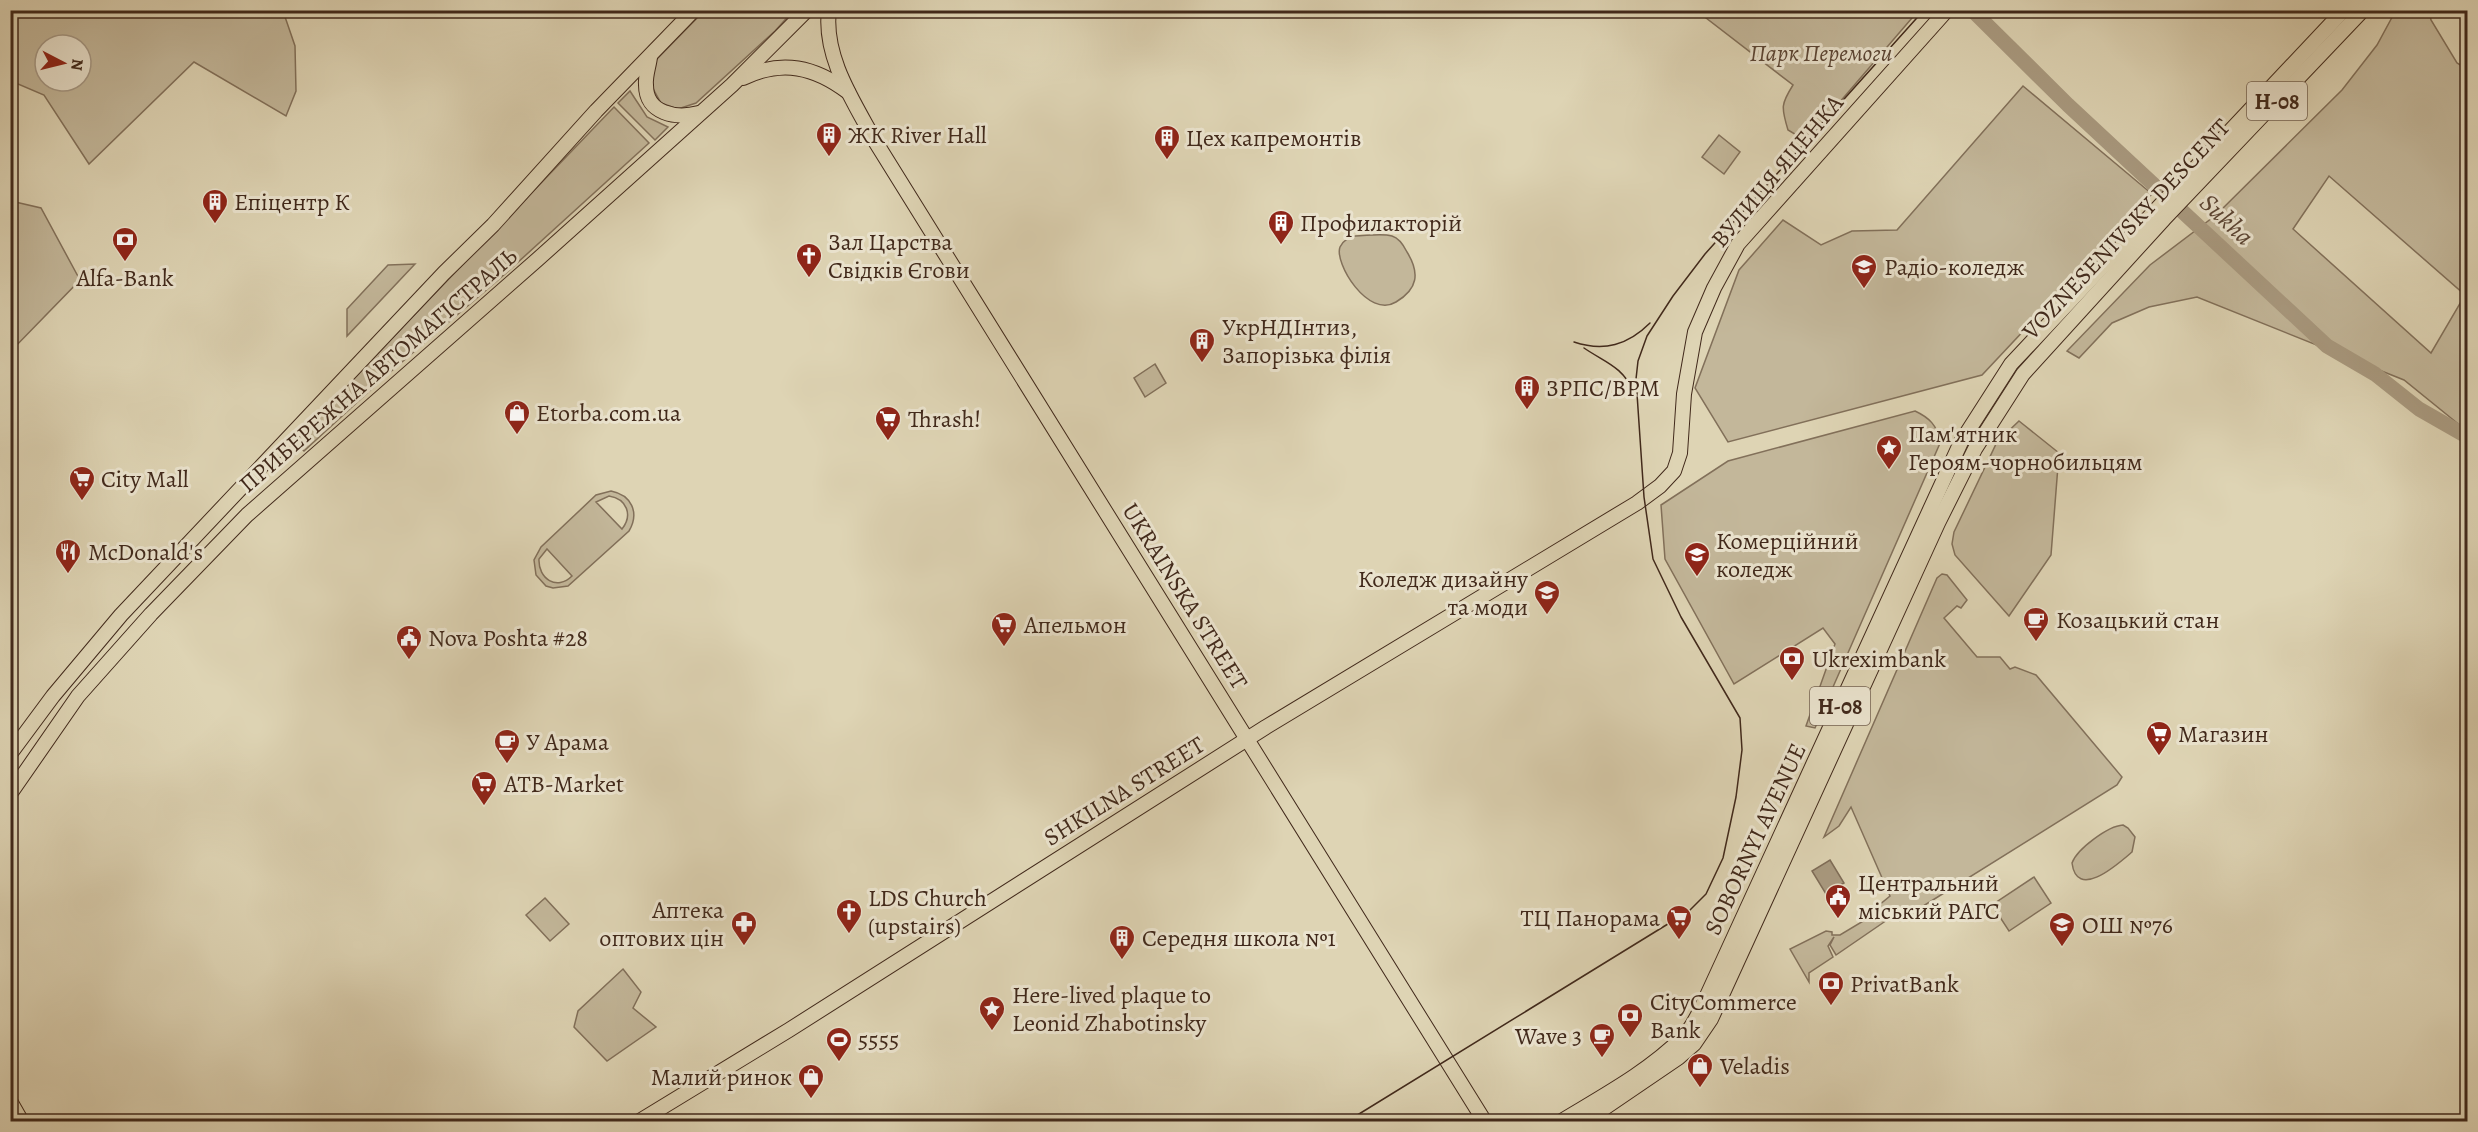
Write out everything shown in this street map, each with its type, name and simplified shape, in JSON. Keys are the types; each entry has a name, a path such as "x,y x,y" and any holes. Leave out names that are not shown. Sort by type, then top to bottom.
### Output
{"main road":[{"name":"ПРИБЕРЕЖНА АВТОМАГІСТРАЛЬ","path":"10,754 53,696 120,615 444,273 493,225 596,111 694,10"},
{"name":"ПРИБЕРЕЖНА АВТОМАГІСТРАЛЬ","path":"10,794 78,696 151,614 247,515 732,85 807,10"},
{"name":"UKRAINSKA STREET","path":"828,10 828,37 849,93 875,141 1485,1122"},
{"name":"VOZNESENIVSKY DESCENT","path":"2187,187 2344,10"},
{"name":"VOZNESENIVSKY DESCENT","path":"2011,364 2362,10"},
{"name":"ВУЛИЦЯ ЯЦЕНКА","path":"1637,503 1660,486 1674,471 1680,453 1684,394 1695,332 1714,288 1738,244 1944,13"},
{"path":"650,57 646,84 650,101 663,113 671,116 685,117 700,113"},
{"name":"UKRAINSKA STREET","path":"732,85 758,71 788,67 818,72 849,93"},
{"name":"VOZNESENIVSKY DESCENT","path":"2023,374 2160,215"},
{"name":"SOBORNYI AVENUE","path":"1560,1122 1671,1048 1684,1037 1700,1011 1961,442 2011,364"},
{"name":"SOBORNYI AVENUE","path":"1584,1122 1678,1058 1694,1044 1711,1019 1938,523 1975,449 2023,374"},
{"name":"SHKILNA STREET","path":"638,1122 796,1026 1247,739 1637,503"},
{"path":"10,1101 22,1122"}],"green space":[{"path":"11,10 283,11 295,46 296,91 286,116 194,62 89,164 44,95 39,93 93,93 93,33 33,33 33,90 11,81"},
{"path":"2396,10 2429,11 2431,20 2457,63 2467,69 2467,431 2404,380 2197,297 2149,307 2112,323 2079,358 2067,351 2150,265 2216,215 2342,90 2377,45","holes":["2329,176 2465,295 2431,353 2293,229"]},
{"path":"704,11 793,11 775,31 696,103 678,109 661,103 651,85 654,62"},
{"name":"Парк Перемоги","path":"1697,11 1918,11 1808,139 1803,139 1788,130 1784,116 1784,102 1793,85"},
{"path":"2023,86 2152,194 1982,375 1728,442 1695,388 1739,270 1783,220 1821,245 1852,231 1897,230"},
{"path":"630,91 647,117 668,127 655,140 618,103"},
{"path":"614,107 649,143 505,274 388,374 304,451 293,441"},
{"path":"1719,135 1740,152 1724,174 1702,157"},
{"path":"11,201 41,208 80,280 11,351"},
{"path":"1388,235 1395,237 1401,243 1414,267 1415,280 1409,292 1396,302 1385,305 1375,303 1355,287 1342,265 1340,247 1355,236"},
{"path":"415,264 347,336 347,309 388,265"},
{"path":"1155,364 1166,383 1145,397 1134,378"},
{"path":"1915,411 1932,423 1941,441 1815,728 1806,726 1835,644 1823,628 1734,684 1665,559 1661,505 1728,461"},
{"path":"2019,421 2059,453 2051,555 2009,616 1955,555 1952,544 1954,532 1997,442"},
{"path":"611,491 628,500 632,505 634,517 629,531 568,586 553,588 546,586 536,575 534,560 541,547 596,495","holes":["609,496 620,500 626,508 627,518 622,529 596,502","547,549 572,576 560,582 550,581 545,577 539,559"]},
{"path":"1942,574 1947,575 1967,600 1961,608 1957,606 1944,618 1977,657 2000,657 2010,669 2015,667 2036,675 2122,777 2117,785 1904,918 1899,921 1890,918 1836,955 1830,945 1834,937 1828,946 1833,957 1809,973 1809,982 1790,949 1826,931 1832,932 1832,935 1840,935 1875,914 1878,906 1890,896 1851,807 1839,826 1824,837 1937,578"},
{"path":"2123,825 2135,837 2132,852 2099,876 2082,879 2075,874 2072,863 2080,851 2109,829"},
{"path":"2034,877 2051,903 2009,931 1992,905"},
{"path":"545,898 569,924 550,941 526,915"},
{"path":"623,969 641,992 633,1008 656,1027 607,1061 574,1027 578,1011"}],"shaded area":[{"path":"1830,860 1844,883 1826,894 1812,871"}],"waterway":[{"name":"Sukha","path":"1972,10 2068,105 2327,346 2375,374 2419,409 2468,437"}],"tram line":[{"path":"1346,1122 1689,911 1706,894 1723,858 1736,797 1742,750 1740,718 1681,617 1653,559 1644,497 1636,379 1638,361 1647,336 1673,296 1705,254 1924,10"},
{"path":"1574,342 1595,346 1615,344 1633,337 1650,323"},
{"path":"1584,348 1619,371 1634,392"}],"place":[{"name":"ЖК River Hall","path":"829,158"},
{"name":"Цех капремонтів","path":"1167,161"},
{"name":"Епіцентр К","path":"215,225"},
{"name":"Профилакторій","path":"1281,246"},
{"name":"Alfa-Bank","path":"125,263"},
{"name":"Зал Царства Свідків Єгови","path":"809,279"},
{"name":"Радіо-коледж","path":"1864,290"},
{"name":"УкрНДІнтиз, Запорізька філія","path":"1202,364"},
{"name":"ЗРПС/ВРМ","path":"1527,411"},
{"name":"Etorba.com.ua","path":"517,436"},
{"name":"Thrash!","path":"888,442"},
{"name":"Пам'ятник Героям-чорнобильцям","path":"1889,471"},
{"name":"City Mall","path":"82,502"},
{"name":"McDonald's","path":"68,575"},
{"name":"Комерційний коледж","path":"1697,578"},
{"name":"Коледж дизайну та моди","path":"1547,616"},
{"name":"Козацький стан","path":"2036,643"},
{"name":"Апельмон","path":"1004,648"},
{"name":"Nova Poshta #28","path":"409,661"},
{"name":"Ukreximbank","path":"1792,682"},
{"name":"Магазин","path":"2159,757"},
{"name":"У Арама","path":"507,765"},
{"name":"ATB-Market","path":"484,807"},
{"name":"Центральний міський РАГС","path":"1838,920"},
{"name":"LDS Church (upstairs)","path":"849,935"},
{"name":"ТЦ Панорама","path":"1679,941"},
{"name":"Аптека оптових цін","path":"744,947"},
{"name":"ОШ №76","path":"2062,948"},
{"name":"Середня школа №1","path":"1122,961"},
{"name":"PrivatBank","path":"1831,1007"},
{"name":"Here-lived plaque to Leonid Zhabotinsky","path":"992,1032"},
{"name":"CityCommerce Bank","path":"1630,1039"},
{"name":"Wave 3","path":"1602,1059"},
{"name":"5555","path":"839,1063"},
{"name":"Veladis","path":"1700,1089"},
{"name":"Малий ринок","path":"811,1100"}]}
